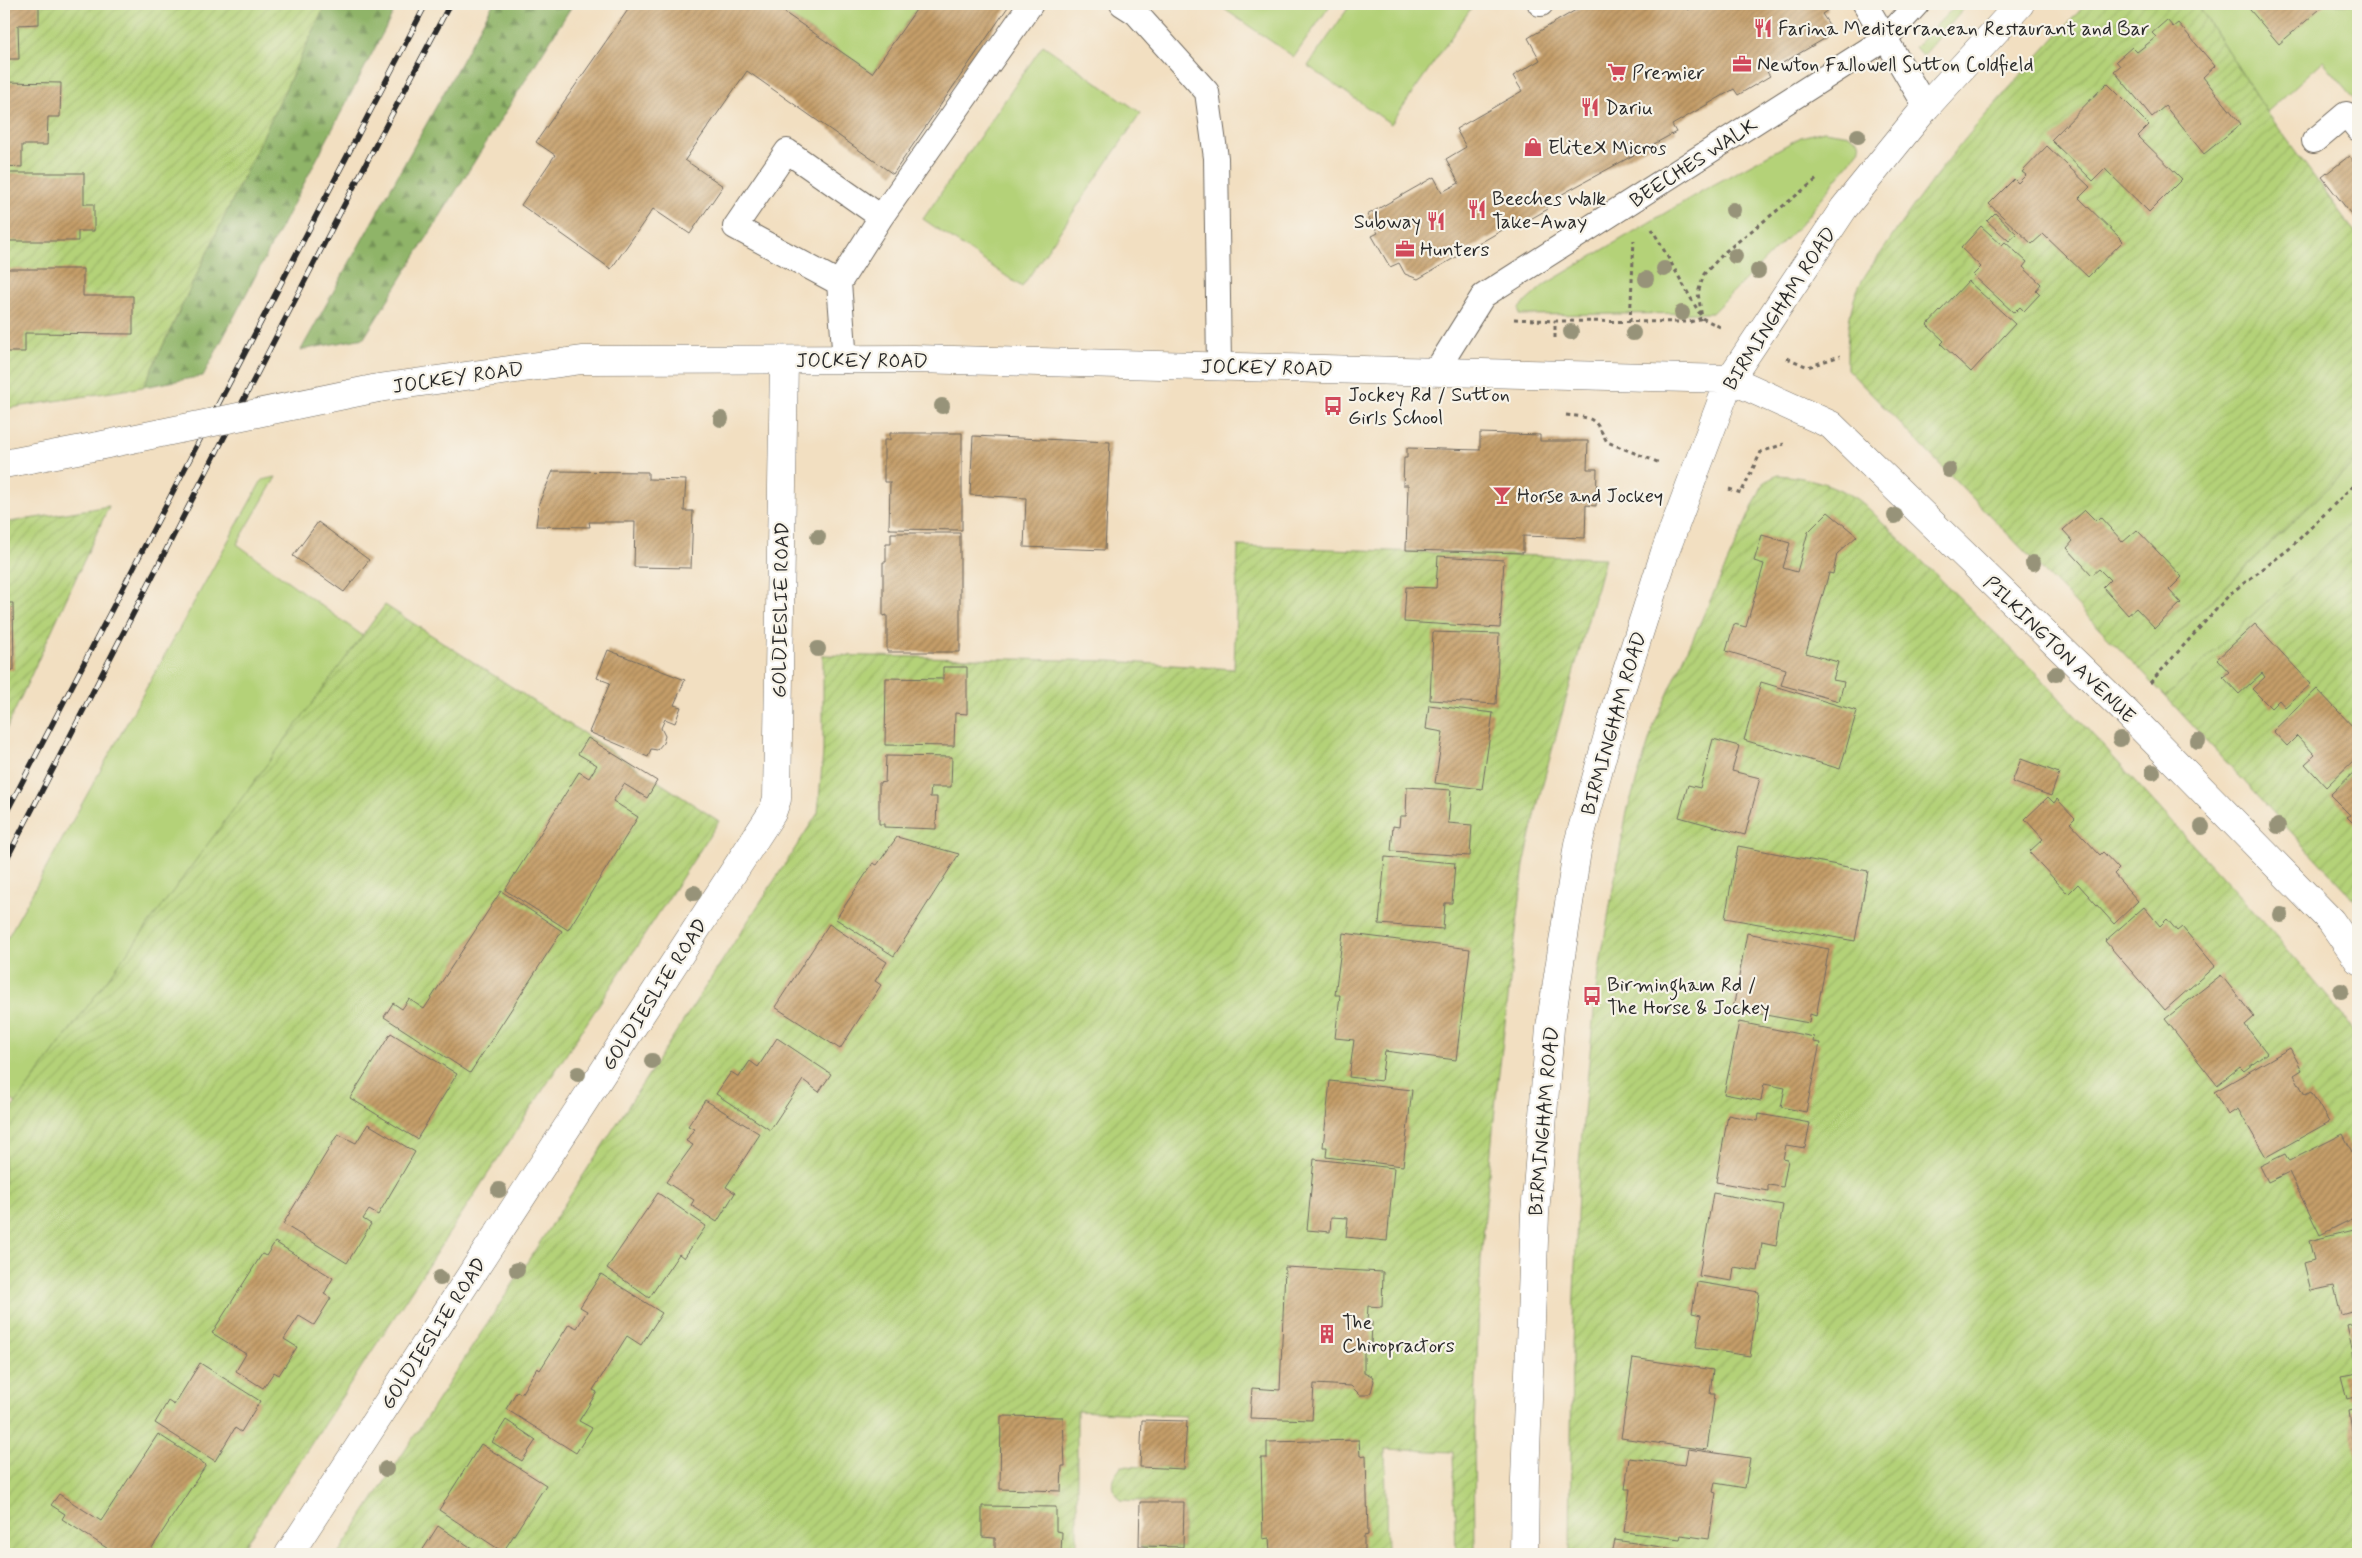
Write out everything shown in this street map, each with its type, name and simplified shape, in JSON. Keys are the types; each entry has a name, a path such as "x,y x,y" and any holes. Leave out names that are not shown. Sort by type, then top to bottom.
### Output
{"main road":[{"name":"BIRMINGHAM ROAD","path":"1524,1554 1524,1479 1534,1214 1550,1028 1578,844 1618,699 1665,552 1730,379 1844,208 1926,107 2020,4"},
{"name":"JOCKEY ROAD","path":"4,464 378,388 582,360 845,361 914,359 1730,379"},
{"name":"GOLDIESLIE ROAD","path":"289,1554 772,813 777,798 784,360"},
{"name":"PILKINGTON AVENUE","path":"1730,379 1831,425 2126,712 2330,920 2358,960"}],"lane":[{"path":"845,361 840,283 881,217 1031,4"},
{"path":"1122,4 1136,13 1207,92 1216,158 1219,366"},
{"path":"1865,4 1926,107"},
{"name":"BEECHES WALK","path":"1436,371 1484,296 1885,39 1917,4"},
{"path":"2314,142 2346,114 2358,129"},
{"path":"840,283 735,227 787,151 881,217"}],"path":[{"path":"1636,199 1702,318"},
{"path":"1630,322 1636,199"},
{"path":"2126,712 2177,651 2231,593 2289,549 2358,481"}],"green space":[{"path":"4,4 326,4 143,387 4,409"},
{"path":"326,4 398,4 203,376 143,387"},
{"path":"493,4 573,4 364,338 301,350"},
{"path":"772,4 920,4 872,73"},
{"path":"1217,4 1331,4 1294,57"},
{"path":"1351,4 1474,4 1391,124 1308,66"},
{"path":"1957,4 1968,4 1923,56 1915,47"},
{"path":"2086,4 2197,4 2267,112 2358,237 2358,459 2140,670 1847,369 1851,310 1860,284 1868,271 1958,147"},
{"path":"2197,4 2358,4 2358,102 2323,61 2267,112"},
{"path":"1043,45 1141,113 1022,287 923,219"},
{"path":"1824,131 1850,135 1859,141 1860,149 1803,222 1712,313 1519,315 1519,308 1544,285 1702,191 1801,137"},
{"path":"2358,459 2358,515 2166,697 2140,670"},
{"path":"1778,475 1823,483 1843,491 1864,504 2041,678 2275,935 2342,1014 2358,1039 2358,1554 1570,1554 1572,1346 1579,1163 1597,982 1627,811 1655,722 1764,482"},
{"path":"276,477 237,544 363,636 16,1103 4,1095 4,944 262,480"},
{"path":"109,506 4,734 4,523"},
{"path":"2358,515 2358,904 2166,697"},
{"path":"1238,546 1605,558 1540,794 1524,865 1496,1098 1481,1259 1474,1431 1475,1554 1456,1554 1453,1452 1385,1449 1387,1554 1151,1554 1139,1546 1183,1547 1184,1503 1120,1500 1113,1487 1113,1479 1122,1466 1184,1469 1186,1416 1077,1411 1077,1554 338,1554 818,813 823,752 823,655 1110,661 1234,669"},
{"path":"385,605 719,821 239,1554 4,1554 4,1119"}],"building":[{"path":"4,4 39,4 39,24 18,25 19,59 4,59"},
{"path":"632,4 772,4 872,73 920,4 1010,4 893,174 747,71 685,160 723,186 690,234 653,209 611,269 521,205 555,155 536,142"},
{"path":"1586,4 1684,4 1688,10 1692,8 1690,4 1824,4 1828,10 1822,14 1830,26 1826,38 1767,72 1770,76 1738,95 1734,89 1672,125 1676,132 1544,204 1548,209 1513,229 1511,225 1418,279 1405,274 1399,263 1390,267 1372,236 1378,233 1367,215 1434,177 1442,192 1459,183 1446,159 1466,147 1456,129 1522,91 1513,76 1540,60 1528,38"},
{"path":"2245,4 2326,4 2279,44"},
{"path":"2167,20 2173,27 2178,23 2215,66 2203,77 2241,124 2204,154 2165,106 2152,117 2114,71 2120,66 2116,61 2132,47 2137,52 2156,37 2152,33"},
{"path":"4,82 61,83 60,117 48,117 47,145 22,145 22,167 4,166"},
{"path":"2107,83 2149,125 2138,136 2182,179 2149,212 2105,169 2093,181 2051,140"},
{"path":"2047,146 2090,187 2079,198 2123,241 2088,277 2043,234 2032,244 1989,204 2014,179 2018,183 2026,175 2022,172"},
{"path":"2349,156 2358,168 2358,223 2322,177"},
{"path":"4,173 84,173 84,204 94,204 94,231 78,231 78,241 4,241"},
{"path":"1995,213 2017,234 2009,241 1987,221"},
{"path":"1981,226 2002,245 2005,242 2027,262 2023,267 2041,284 2036,290 2040,294 2024,311 2020,307 2014,313 1973,275 1981,267 1961,248"},
{"path":"4,269 83,269 83,296 133,296 133,334 25,333 25,352 4,352"},
{"path":"1968,281 2015,324 1971,372 1941,344 1944,341 1927,325"},
{"path":"890,433 962,433 962,530 889,529 890,482 884,482 884,440 890,440"},
{"name":"Horse and Jockey","path":"1480,433 1540,435 1540,441 1588,441 1587,469 1597,469 1596,506 1586,505 1585,538 1523,536 1523,553 1406,550 1408,485 1403,485 1404,458 1407,458 1407,448 1480,450"},
{"path":"973,436 1110,442 1105,550 1024,547 1026,498 970,495"},
{"path":"553,471 648,472 648,479 686,480 684,511 693,511 691,568 634,567 635,522 589,522 590,527 536,526 539,503"},
{"path":"2085,510 2096,521 2100,517 2123,542 2137,530 2182,577 2169,590 2181,603 2155,628 2136,608 2128,615 2103,587 2110,580 2099,569 2092,575 2067,548 2073,541 2063,530"},
{"path":"1828,512 1857,536 1837,554 1833,574 1829,573 1806,653 1838,662 1833,680 1844,682 1839,701 1781,685 1786,669 1726,651 1734,624 1746,627 1764,564 1754,561 1762,535 1790,543 1783,568 1797,572 1808,532"},
{"path":"318,522 369,560 344,592 293,556"},
{"path":"891,533 960,533 960,652 887,652 887,615 883,616 883,562 886,562 886,544 891,544"},
{"path":"1438,556 1504,560 1500,628 1404,622 1406,587 1436,588"},
{"path":"4,603 13,603 14,670 4,670"},
{"path":"2255,624 2311,684 2285,707 2279,700 2271,708 2252,689 2265,677 2262,673 2239,694 2223,677 2229,672 2217,659"},
{"path":"1433,632 1499,634 1496,704 1430,700"},
{"path":"608,650 685,680 674,705 681,707 675,723 665,719 661,728 665,736 663,743 657,750 651,749 648,757 589,732 610,683 597,678"},
{"path":"943,667 967,667 967,714 955,713 954,746 885,745 886,678 943,679"},
{"path":"1761,682 1857,711 1840,769 1744,740"},
{"path":"2317,689 2358,732 2358,756 2326,787 2305,764 2315,755 2297,736 2287,746 2273,731"},
{"path":"1429,705 1493,713 1482,789 1435,783 1443,732 1426,729"},
{"path":"588,738 657,781 647,798 624,784 613,801 638,817 568,930 505,890 579,772 589,778 597,765 578,754"},
{"path":"1713,739 1739,746 1732,771 1760,778 1745,835 1679,817 1688,785 1700,788"},
{"path":"886,756 952,757 951,787 931,787 930,797 937,797 936,829 884,827 884,824 879,824 879,783 885,782"},
{"path":"2021,759 2059,773 2051,796 2012,782"},
{"path":"2358,768 2358,828 2347,817 2350,815 2330,795"},
{"path":"1407,787 1451,790 1448,823 1472,825 1470,856 1391,851 1393,826 1399,827 1400,816 1406,816"},
{"path":"2048,797 2054,803 2057,799 2075,818 2070,823 2100,855 2103,852 2119,869 2114,874 2138,901 2114,924 2078,884 2068,894 2029,852 2043,839 2025,819"},
{"path":"897,837 959,854 894,956 836,919 873,863 877,865"},
{"path":"1738,846 1868,871 1855,941 1725,918"},
{"path":"1385,857 1455,863 1452,903 1445,903 1443,929 1379,924"},
{"path":"501,891 562,931 470,1073 384,1017 393,1003 402,1009 409,999 424,1009"},
{"path":"2144,907 2160,926 2167,919 2177,931 2182,927 2215,966 2165,1010 2105,941"},
{"path":"829,924 887,962 875,981 881,985 840,1049 775,1007"},
{"path":"1343,933 1470,949 1456,1060 1385,1051 1381,1081 1349,1077 1354,1040 1335,1038 1340,995 1335,995"},
{"path":"1747,933 1829,949 1816,1016 1810,1014 1809,1023 1733,1009"},
{"path":"2221,975 2254,1017 2245,1025 2267,1053 2244,1071 2240,1067 2217,1085 2165,1019"},
{"path":"1739,1022 1814,1037 1813,1042 1820,1043 1806,1112 1781,1107 1785,1088 1764,1084 1761,1101 1724,1094"},
{"path":"391,1033 457,1074 417,1139 350,1098"},
{"path":"777,1038 831,1074 819,1092 803,1080 770,1130 716,1094 731,1072 739,1077 750,1061 758,1067"},
{"path":"2290,1048 2302,1070 2294,1075 2305,1095 2311,1092 2329,1122 2266,1157 2238,1109 2228,1115 2214,1092"},
{"path":"1330,1081 1412,1090 1403,1166 1326,1157 1327,1147 1323,1147"},
{"path":"705,1100 760,1134 726,1187 735,1193 717,1222 691,1205 694,1200 666,1182 693,1145 686,1141 694,1129 688,1126"},
{"path":"1759,1114 1810,1123 1805,1148 1786,1145 1783,1159 1788,1160 1783,1187 1768,1185 1768,1191 1716,1182 1728,1115 1758,1121"},
{"path":"368,1124 415,1152 378,1215 369,1210 363,1219 371,1224 347,1263 283,1224 338,1134 356,1143"},
{"path":"2343,1134 2358,1164 2358,1216 2320,1235 2289,1172 2268,1182 2260,1166 2285,1154 2289,1161"},
{"path":"1314,1159 1394,1168 1387,1241 1346,1237 1348,1218 1331,1217 1330,1232 1307,1230"},
{"path":"658,1193 706,1226 684,1258 679,1254 649,1298 607,1268"},
{"path":"1713,1193 1783,1205 1776,1246 1762,1243 1758,1271 1734,1267 1732,1281 1699,1276"},
{"path":"2358,1229 2358,1310 2341,1315 2334,1286 2311,1291 2304,1263 2314,1260 2309,1241"},
{"path":"275,1242 333,1278 324,1294 331,1298 314,1325 299,1316 284,1339 297,1347 279,1375 274,1372 263,1388 236,1371 246,1354 212,1333 262,1254 266,1256"},
{"name":"The Chiropractors","path":"1285,1267 1383,1272 1382,1307 1368,1306 1367,1322 1372,1322 1371,1346 1364,1346 1364,1372 1372,1376 1374,1381 1371,1392 1367,1395 1360,1395 1351,1386 1314,1384 1312,1420 1250,1418 1252,1388 1280,1390"},
{"path":"601,1274 662,1313 641,1345 627,1336 593,1390 597,1392 579,1421 592,1428 576,1453 506,1409 517,1391 521,1394 537,1368 540,1370 569,1324 577,1328 587,1311 580,1307"},
{"path":"1697,1282 1759,1292 1750,1356 1696,1348 1701,1315 1692,1313"},
{"path":"2358,1322 2358,1371 2357,1371 2347,1325"},
{"path":"1633,1358 1713,1370 1710,1394 1715,1394 1707,1450 1621,1438"},
{"path":"200,1363 260,1401 241,1432 235,1428 215,1461 155,1423 168,1401 174,1405"},
{"path":"2358,1373 2358,1396 2347,1399 2341,1376"},
{"path":"2358,1409 2358,1465 2357,1465 2349,1411"},
{"path":"1001,1416 1063,1417 1065,1466 1062,1466 1061,1491 1000,1489"},
{"path":"506,1420 536,1440 522,1461 492,1442"},
{"path":"1142,1420 1187,1421 1184,1469 1140,1467"},
{"path":"158,1434 206,1465 148,1554 116,1554 62,1519 65,1514 51,1505 59,1494 101,1521"},
{"path":"1359,1440 1360,1456 1366,1455 1368,1535 1364,1536 1364,1550 1270,1552 1269,1538 1263,1539 1261,1458 1267,1458 1267,1442"},
{"path":"481,1444 546,1485 503,1552 439,1510"},
{"path":"1688,1449 1750,1458 1745,1488 1715,1483 1713,1492 1716,1493 1709,1539 1681,1535 1680,1539 1624,1532 1630,1489 1625,1489 1629,1458 1685,1465"},
{"path":"1140,1502 1184,1502 1183,1547 1139,1546"},
{"path":"982,1506 1056,1507 1056,1531 1062,1532 1061,1554 995,1554 995,1538 982,1537"},
{"path":"438,1526 481,1554 420,1554"},
{"path":"1615,1540 1701,1553 1701,1554 1612,1554"}],"railway":[{"path":"4,817 426,4"},
{"path":"4,864 450,4"}],"place":[{"name":"Farina Mediterranean Restaurant and Bar","path":"1763,28"},
{"name":"Newton Fallowell Sutton Coldfield","path":"1742,64"},
{"name":"Premier","path":"1617,72"},
{"name":"Dariu","path":"1590,107"},
{"name":"EliteX Micros","path":"1533,147"},
{"name":"Beeches Walk Take-Away","path":"1477,209"},
{"name":"Subway","path":"1436,221"},
{"name":"Hunters","path":"1405,249"},
{"name":"Jockey Rd / Sutton Girls School","path":"1333,406"},
{"name":"Horse and Jockey","path":"1502,495"},
{"name":"Birmingham Rd / The Horse & Jockey","path":"1592,996"},
{"name":"The Chiropractors","path":"1327,1334"}]}
